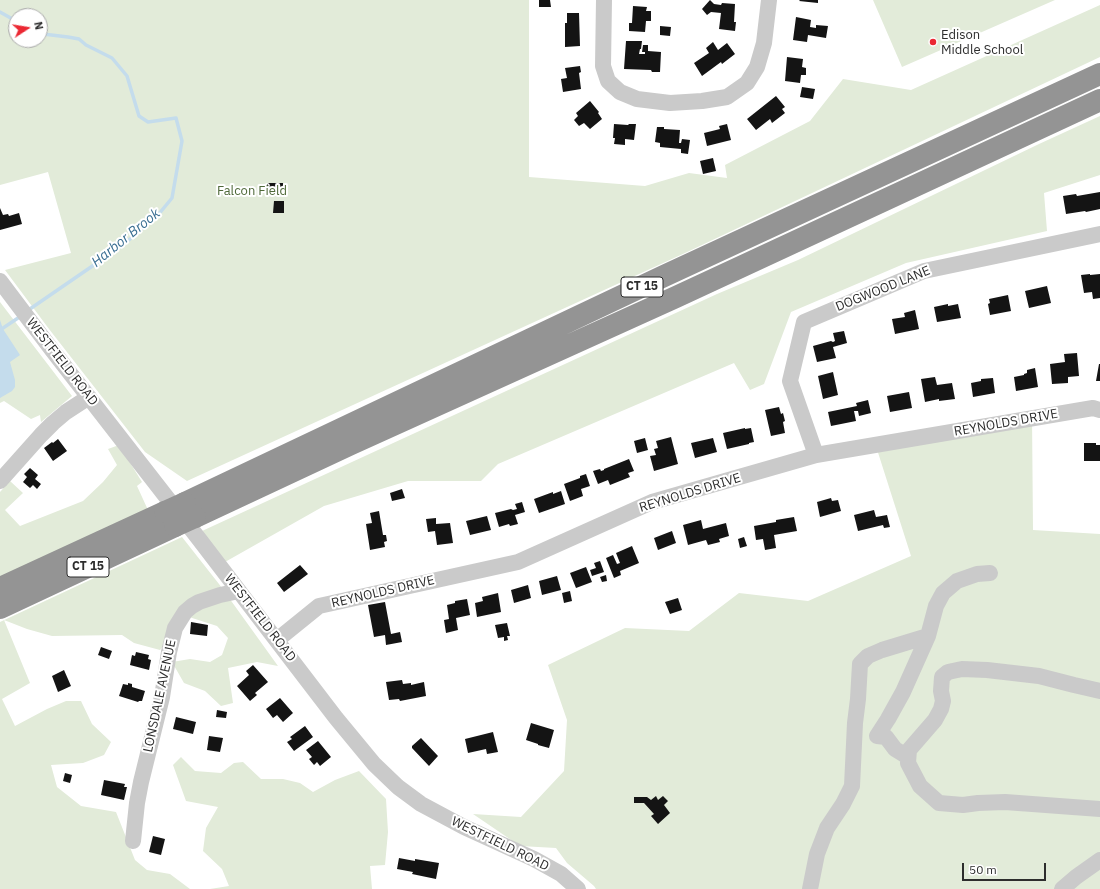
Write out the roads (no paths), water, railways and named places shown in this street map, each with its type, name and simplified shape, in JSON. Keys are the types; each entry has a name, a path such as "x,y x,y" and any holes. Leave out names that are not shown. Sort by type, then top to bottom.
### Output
{"highway":[{"name":"CT 15","path":"190,510 664,276 1100,74"},
{"name":"CT 15","path":"0,588 351,444 676,297 1100,100"},
{"name":"CT 15","path":"0,608 170,519"}],"street":[{"path":"604,0 603,66 608,82 620,92 637,99 670,103 702,101 727,97 747,83 757,67 764,43 769,0"},
{"name":"DOGWOOD LANE","path":"816,455 790,381 804,322 924,271 1100,234"},
{"name":"WESTFIELD ROAD","path":"0,281 355,742 374,764 398,787 416,801 443,817 549,866 578,889"},
{"path":"0,481 53,423 66,412 89,398"},
{"name":"REYNOLDS DRIVE","path":"277,640 319,606 518,562 652,502 816,455 1093,408 1100,410"},
{"path":"908,757 895,749 886,737 877,736 903,692 928,636 936,606 943,593 958,581 977,574 990,573"},
{"name":"LONSDALE AVENUE","path":"134,841 137,803 141,782 160,704 169,652 175,628 185,612 192,606 220,595 239,591"},
{"path":"810,889 817,854 827,828 843,804 852,786 860,664 868,656 882,650 928,636"},
{"path":"1100,691 1039,676 987,670 962,669 948,672 942,677 941,691 943,701 941,709 935,720 909,750 908,757 908,763 920,786 939,803 963,805 1005,802 1100,809"},
{"path":"1062,889 1100,860"}],"water":[{"path":"0,320 3,329 20,355 10,362 15,380 15,387 12,391 0,398"}],"waterway":[{"name":"Harbor Brook","path":"0,12 8,16"},
{"name":"Harbor Brook","path":"27,311 123,245 158,215 172,198 182,141 176,118 148,122 139,116 127,76 112,58 86,45 79,39 48,35"},
{"name":"Harbor Brook","path":"0,330 21,316"}],"place":[{"name":"Edison Middle School","path":"933,42"}],"park label":[{"name":"Falcon Field","path":"252,191"}]}
